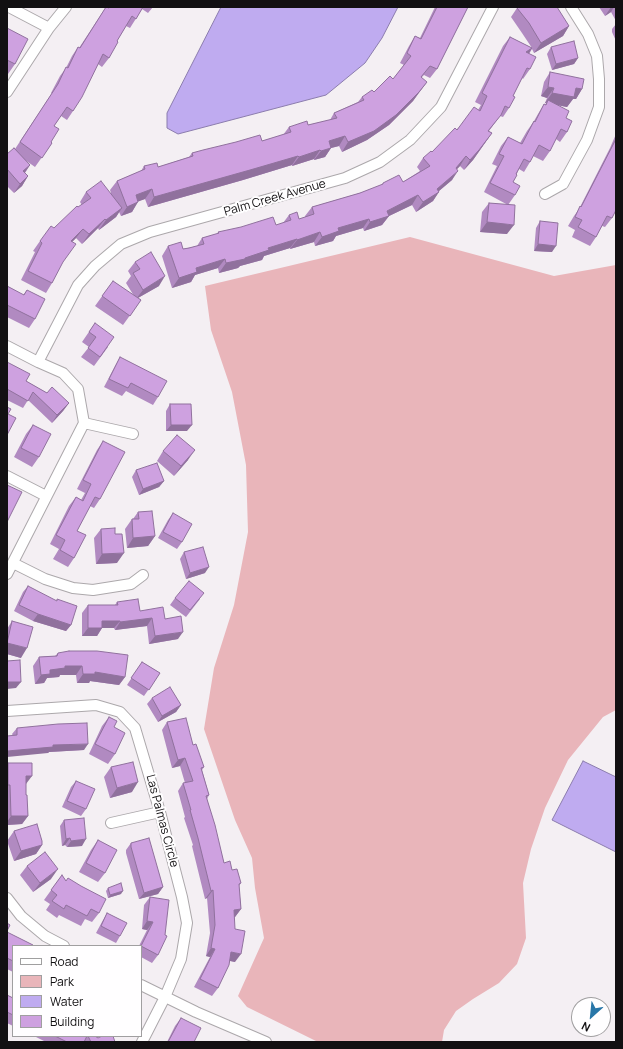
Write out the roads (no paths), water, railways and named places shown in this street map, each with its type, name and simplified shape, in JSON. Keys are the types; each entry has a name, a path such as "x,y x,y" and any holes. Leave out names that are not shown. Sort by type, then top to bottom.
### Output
{"street":[{"path":"9,7 49,28"},
{"path":"7,92 49,28 66,7"},
{"name":"Palm Creek Avenue","path":"38,362 78,285 95,266 121,244 150,232 345,178 380,162 410,140 441,107 493,7"},
{"path":"545,194 563,184 587,140 599,107 597,56 588,34 571,7"},
{"path":"7,346 63,373 78,389 84,423 7,574"},
{"path":"84,423 133,434"},
{"path":"7,476 46,496"},
{"path":"13,563 45,579 73,588 93,590 131,584 143,575"},
{"name":"Las Palmas Circle","path":"7,711 96,705 120,712 135,728 160,812 182,897 187,923 181,959 165,997 142,1042"},
{"path":"111,823 160,812"},
{"path":"7,898 21,916 45,936 62,945"},
{"path":"142,986 196,1012 266,1042"}],"water":[{"path":"221,7 398,7 382,38 365,63 326,95 178,134 167,128 167,113"},
{"path":"583,761 616,777 616,852 552,820"}]}
